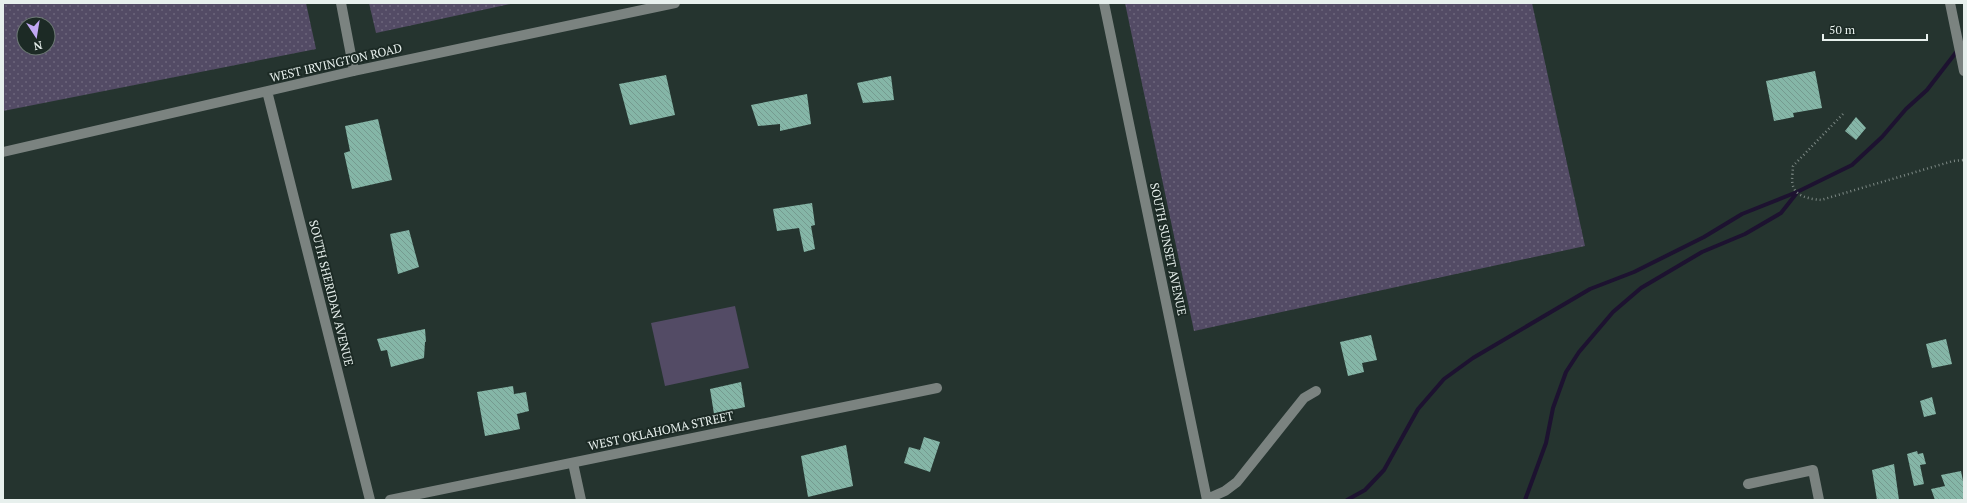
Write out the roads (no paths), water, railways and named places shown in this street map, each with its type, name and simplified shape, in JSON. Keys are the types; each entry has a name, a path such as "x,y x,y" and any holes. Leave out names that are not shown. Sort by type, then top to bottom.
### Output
{"street":[{"path":"341,3 354,71"},
{"name":"WEST IRVINGTON ROAD","path":"3,152 354,71 675,3"},
{"name":"SOUTH SUNSET AVENUE","path":"1104,3 1207,499"},
{"path":"1950,3 1964,71"},
{"name":"SOUTH SHERIDAN AVENUE","path":"267,91 370,500"},
{"name":"WEST OKLAHOMA STREET","path":"390,500 937,388"},
{"path":"1207,499 1225,491 1237,482 1304,398 1316,391"},
{"path":"573,463 581,500"},
{"path":"1748,484 1813,470 1819,500"}],"waterway":[{"path":"1347,500 1365,490 1384,470 1418,409 1444,379 1473,358 1590,289 1634,272 1704,237 1742,214 1797,192 1852,165 1882,137 1906,109 1927,90 1964,42"},
{"path":"1525,500 1546,443 1553,408 1566,372 1579,352 1613,312 1641,288 1702,252 1745,234 1781,213 1796,194"}]}
